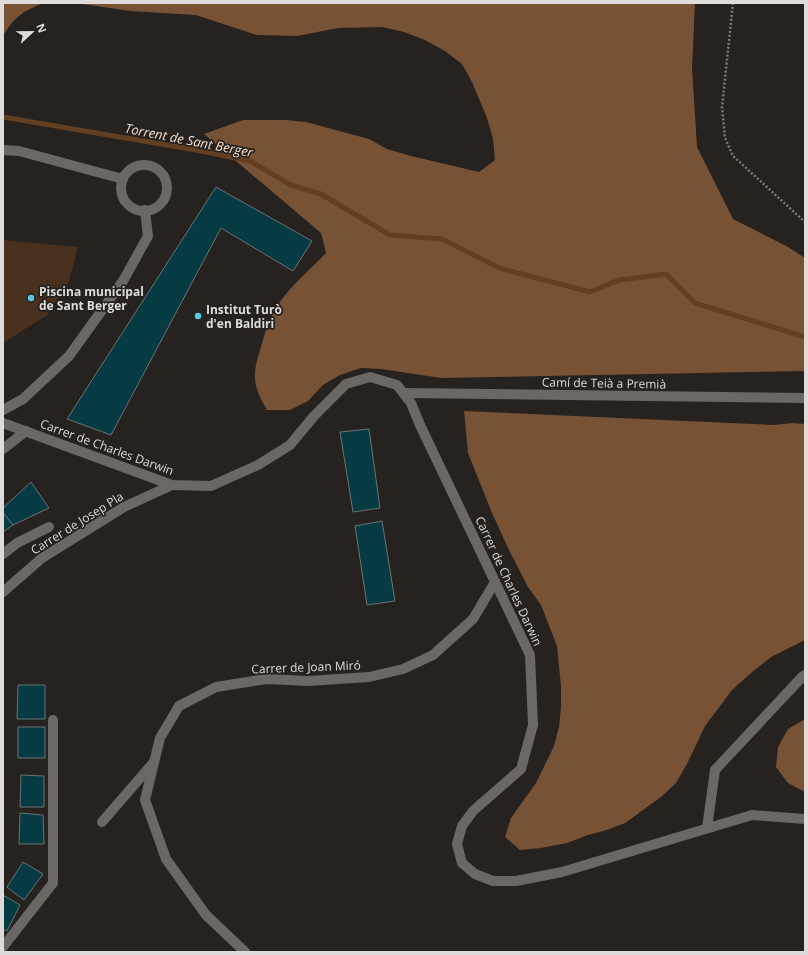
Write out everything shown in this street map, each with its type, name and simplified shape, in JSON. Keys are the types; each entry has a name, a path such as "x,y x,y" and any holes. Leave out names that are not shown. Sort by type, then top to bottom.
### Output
{"street":[{"path":"3,150 19,151 123,179"},
{"path":"140,165 155,167 161,171 167,185 167,193 164,200 152,209 145,210 132,207 122,192 123,179 127,173 140,165"},
{"path":"3,410 23,399 69,356 92,325 122,281 148,236 145,210"},
{"name":"Carrer de Charles Darwin","path":"3,423 172,486 211,486 258,465 290,445 314,416 346,384 370,377 397,385 411,403 420,425 530,654 533,725 521,769 473,811 462,826 457,844 462,863 475,874 493,881 516,881 562,872 752,815 805,819"},
{"name":"Camí de Teià a Premià","path":"404,394 805,398"},
{"path":"3,449 26,431"},
{"name":"Carrer de Josep Pla","path":"3,592 42,558 124,507 172,486"},
{"path":"3,554 18,543 49,527"},
{"name":"Carrer de Joan Miró","path":"245,952 206,915 166,859 145,800 160,738 179,706 216,686 266,679 308,681 368,677 403,668 433,655 474,619 495,582"},
{"path":"707,828 715,770 805,675"},
{"path":"3,946 53,883 52,720"},
{"path":"102,822 154,762"}],"path":[{"path":"733,3 722,107 724,138 733,156 805,222"}],"shaded area":[{"path":"3,3 43,3 30,9 15,19 3,36"},
{"path":"76,3 695,3 692,68 697,147 733,219 788,247 805,258 805,371 441,378 381,369 361,368 340,375 323,385 308,401 290,410 267,410 258,393 255,379 256,365 264,335 272,315 283,298 326,253 321,233 204,134 243,120 285,120 306,122 369,139 387,149 411,156 479,172 495,160 493,139 487,118 472,82 462,64 445,51 425,40 404,32 382,27 338,28 297,36 257,35 196,15 130,11"},
{"name":"Piscina municipal de Sant Berger","path":"3,240 78,247 69,281 47,315 3,343"},
{"path":"464,411 773,425 793,423 805,424 805,640 771,657 732,690 705,726 676,783 661,797 625,823 567,843 520,850 505,837 511,818 536,783 554,746 559,727 561,686 557,646 541,605 528,587 509,550 492,513 468,453"},
{"path":"805,719 805,792 788,783 776,767 778,747 788,729"}],"building":[{"path":"216,187 312,241 293,271 221,228 111,435 67,419"},
{"path":"369,429 380,508 353,512 340,432"},
{"path":"31,482 49,508 13,525 3,513 3,508"},
{"path":"3,513 13,525 3,532"},
{"path":"382,521 395,601 367,605 355,526"},
{"path":"18,685 45,685 45,719 17,719"},
{"path":"18,727 45,727 45,758 18,758"},
{"path":"21,775 44,776 44,807 20,807"},
{"path":"20,813 43,815 44,844 19,844"},
{"path":"23,862 43,874 24,900 7,887"},
{"path":"3,895 20,905 7,931 3,929"}],"waterway":[{"name":"Torrent de Sant Berger","path":"3,117 196,150 250,161 291,185 321,194 390,235 442,239 499,268 590,292 619,280 666,274 695,303 805,337"}],"place":[{"name":"Piscina municipal de Sant Berger","path":"31,298"},
{"name":"Institut Turò d'en Baldiri","path":"198,316"}]}
